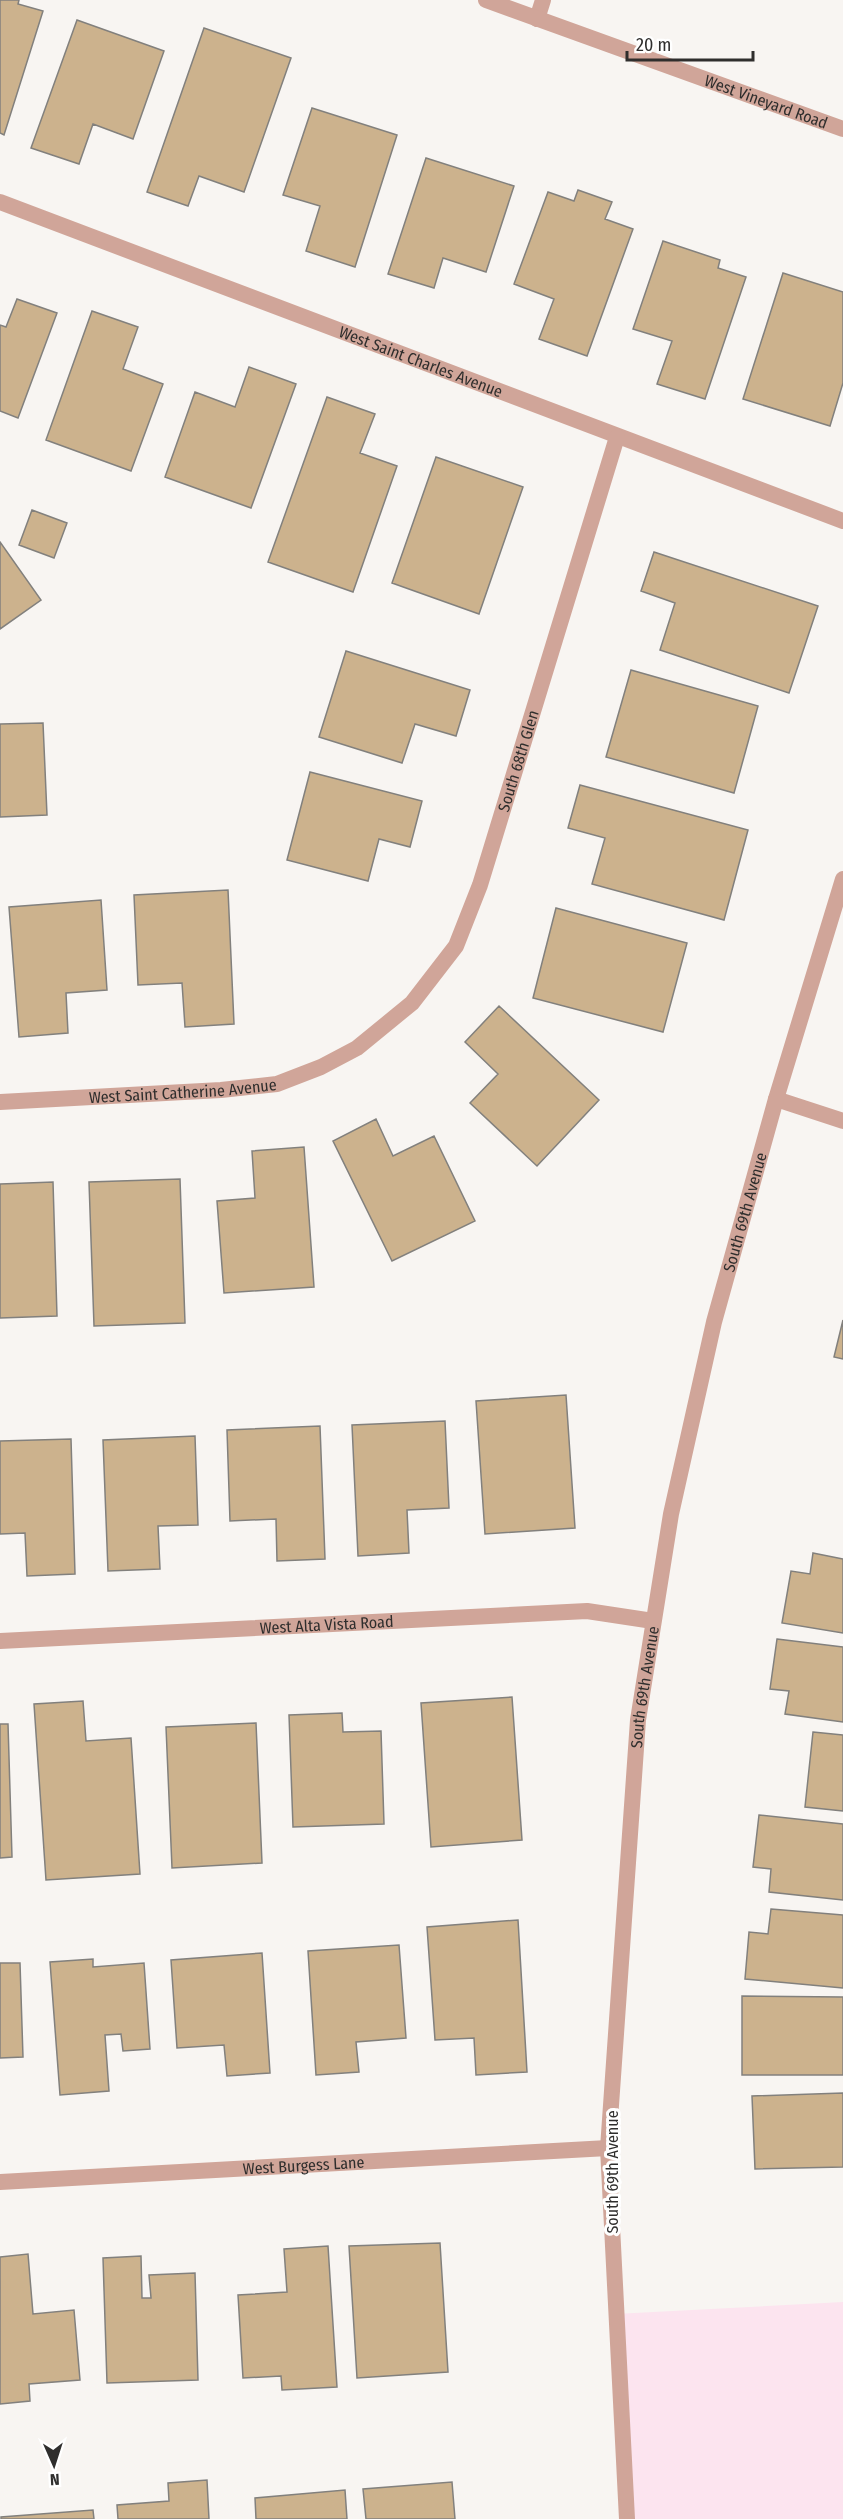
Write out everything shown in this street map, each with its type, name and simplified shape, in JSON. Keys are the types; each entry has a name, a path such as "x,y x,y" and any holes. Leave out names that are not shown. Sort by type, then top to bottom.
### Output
{"street":[{"name":"West Vineyard Road","path":"486,0 843,129"},
{"path":"537,19 543,0"},
{"name":"West Saint Charles Avenue","path":"0,202 843,521"},
{"name":"South 68th Glen","path":"357,1048 412,1002 456,946 480,885 617,437"},
{"name":"South 69th Avenue","path":"627,2519 608,2148 638,1720 671,1514 714,1322 776,1099 843,879"},
{"name":"West Saint Catherine Avenue","path":"0,1102 221,1090 277,1084 321,1067 357,1048"},
{"path":"776,1099 843,1120"},
{"name":"West Alta Vista Road","path":"0,1641 587,1611 653,1620"},
{"name":"West Burgess Lane","path":"0,2182 608,2148"}],"shaded area":[{"path":"843,2302 843,2519 627,2519 615,2314"}],"building":[{"path":"0,0 19,0 18,4 43,11 4,135 0,133"},
{"path":"77,20 164,51 133,139 93,124 79,164 31,148"},
{"path":"204,28 291,58 244,192 199,176 188,206 147,192"},
{"path":"312,108 397,135 355,267 306,251 320,206 283,195"},
{"path":"426,158 514,186 486,272 443,258 434,288 388,274"},
{"path":"578,190 612,202 605,219 633,229 587,356 539,339 554,299 514,284 548,192 574,201"},
{"path":"663,241 720,260 718,268 746,277 705,399 657,384 672,341 633,329"},
{"path":"783,273 843,292 843,383 830,426 743,399"},
{"path":"17,299 57,313 18,418 0,411 0,325 6,327"},
{"path":"92,311 138,327 123,369 163,384 131,471 46,440"},
{"path":"249,367 296,384 251,508 165,477 195,392 235,407"},
{"path":"327,397 375,414 360,453 397,466 353,592 268,562"},
{"path":"436,457 523,487 479,614 392,583"},
{"path":"32,510 67,523 54,558 19,545"},
{"path":"0,542 41,600 0,629"},
{"path":"654,552 818,606 789,693 660,650 675,603 641,591"},
{"path":"346,651 470,690 456,736 415,724 402,763 319,737"},
{"path":"631,670 758,706 734,793 606,757"},
{"path":"43,723 47,815 0,817 0,724"},
{"path":"310,772 422,801 410,847 379,839 368,881 287,860"},
{"path":"580,785 748,830 724,920 592,884 605,838 568,828"},
{"path":"228,890 234,1024 185,1027 182,983 138,985 134,895"},
{"path":"101,900 107,990 66,993 68,1033 19,1037 9,907"},
{"path":"556,908 687,943 663,1032 533,998"},
{"path":"499,1006 599,1100 537,1166 470,1103 498,1074 465,1042"},
{"path":"376,1119 393,1156 434,1136 475,1221 392,1261 333,1141"},
{"path":"304,1147 314,1287 224,1293 217,1201 255,1198 252,1151"},
{"path":"180,1179 185,1323 94,1326 89,1182"},
{"path":"53,1182 57,1316 0,1318 0,1184"},
{"path":"843,1320 843,1359 834,1357"},
{"path":"566,1395 575,1528 485,1534 476,1401"},
{"path":"445,1421 449,1508 407,1510 409,1553 358,1556 352,1425"},
{"path":"320,1426 325,1559 277,1561 276,1519 230,1521 227,1430"},
{"path":"195,1436 198,1525 158,1526 160,1569 108,1571 103,1440"},
{"path":"71,1439 75,1574 27,1576 25,1533 0,1534 0,1441"},
{"path":"813,1553 843,1559 843,1633 782,1623 791,1571 810,1574"},
{"path":"777,1639 843,1647 843,1722 785,1714 789,1691 770,1689"},
{"path":"512,1697 522,1840 431,1847 421,1703"},
{"path":"83,1701 86,1741 131,1738 140,1874 46,1880 34,1704"},
{"path":"342,1713 343,1732 381,1731 384,1824 293,1827 289,1715"},
{"path":"256,1723 262,1863 172,1868 166,1727"},
{"path":"0,1724 8,1724 12,1857 0,1858"},
{"path":"813,1732 843,1735 843,1811 805,1807"},
{"path":"759,1815 843,1824 843,1900 769,1892 771,1869 753,1867"},
{"path":"771,1909 843,1915 843,1988 745,1979 749,1932 768,1934"},
{"path":"518,1920 527,2072 476,2075 474,2038 435,2040 427,1927"},
{"path":"399,1945 406,2038 356,2042 359,2072 316,2075 308,1951"},
{"path":"262,1953 270,2073 227,2076 224,2045 177,2048 171,1960"},
{"path":"93,1959 93,1967 144,1963 150,2049 123,2051 121,2034 105,2035 109,2091 60,2095 50,1962"},
{"path":"0,1963 20,1963 23,2057 0,2058"},
{"path":"742,1996 843,1997 843,2075 742,2075"},
{"path":"843,2093 843,2167 755,2169 752,2096"},
{"path":"440,2243 448,2372 357,2378 349,2246"},
{"path":"328,2246 337,2387 282,2390 281,2376 243,2378 238,2295 287,2292 284,2249"},
{"path":"28,2254 33,2314 74,2310 80,2380 29,2384 30,2401 0,2404 0,2257"},
{"path":"141,2256 142,2298 151,2298 149,2275 195,2273 198,2380 107,2383 103,2258"},
{"path":"207,2480 209,2519 118,2519 117,2505 169,2501 168,2483"},
{"path":"452,2482 455,2519 366,2519 363,2489"},
{"path":"345,2490 347,2519 256,2519 255,2498"},
{"path":"93,2510 94,2519 1,2519 1,2517"}]}
